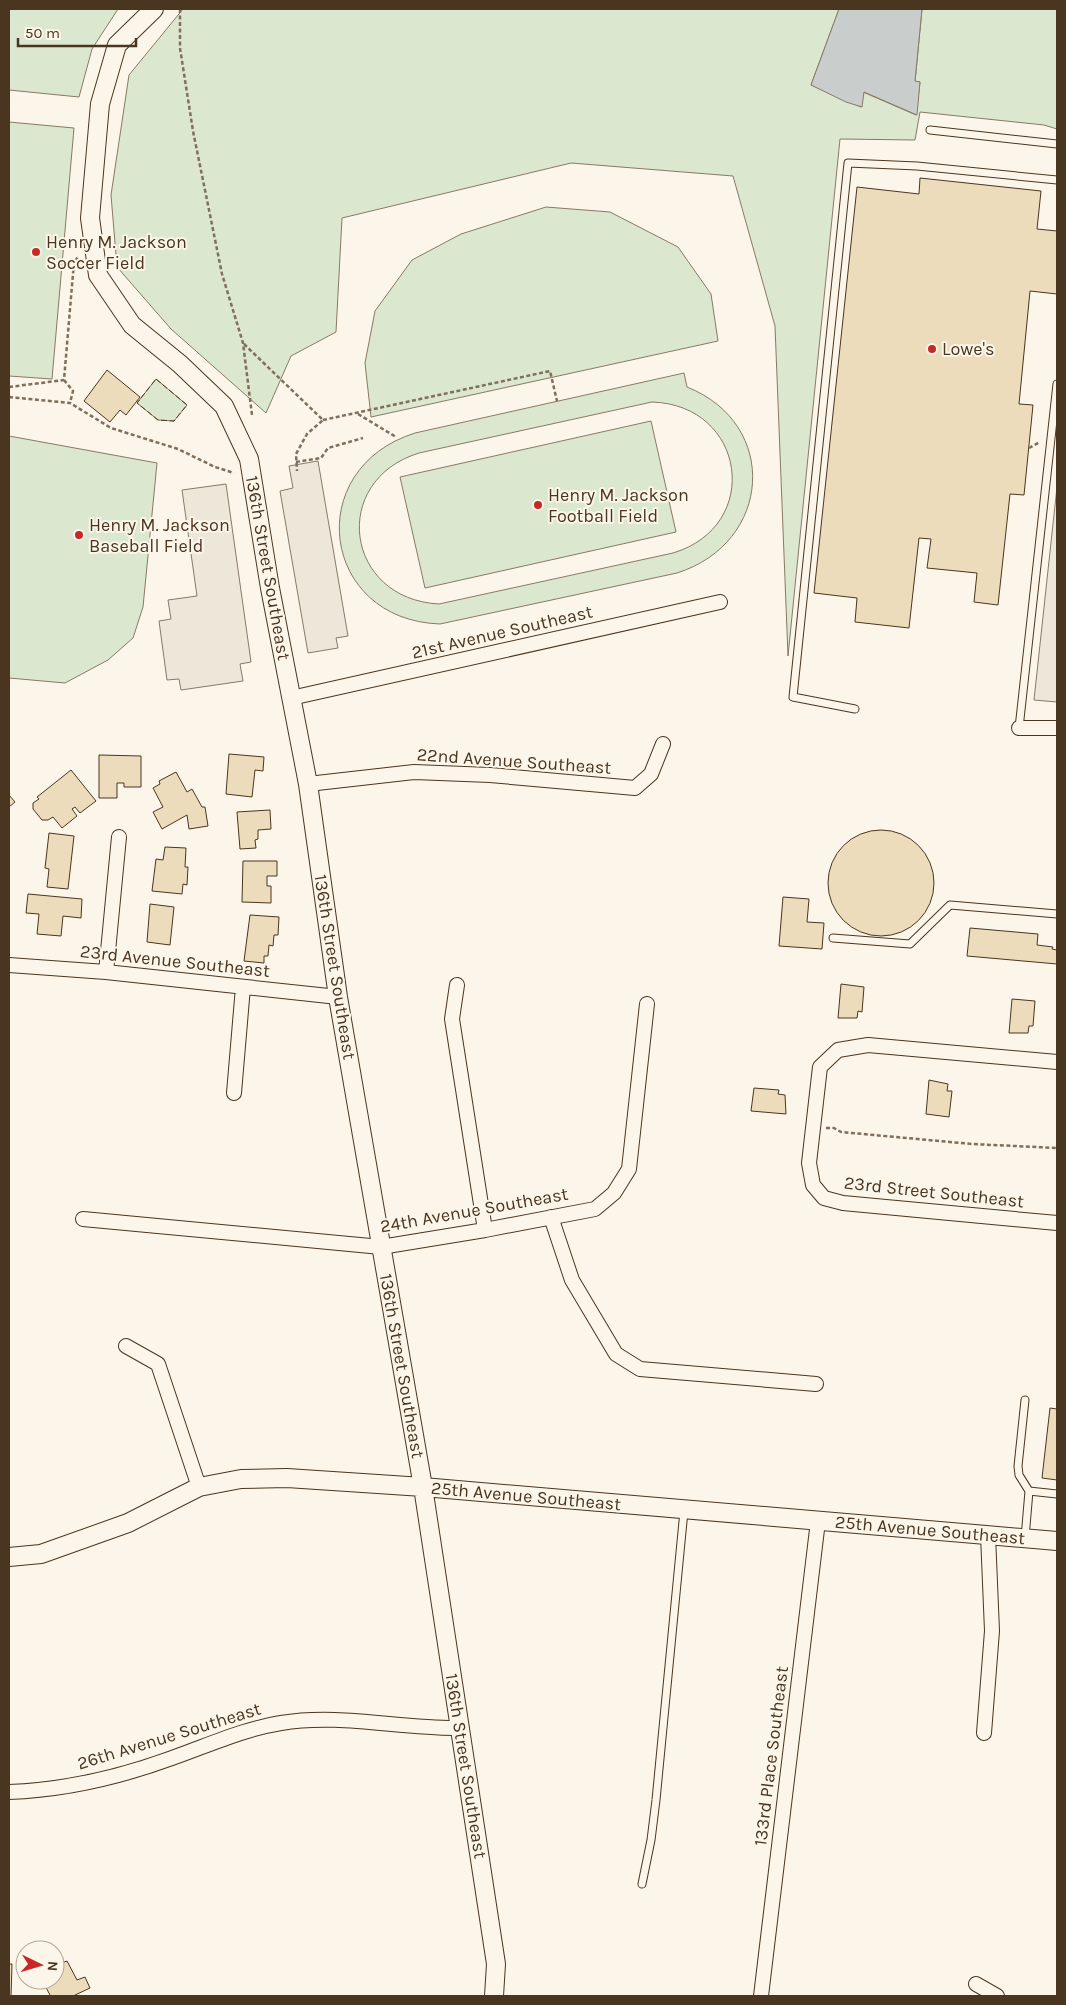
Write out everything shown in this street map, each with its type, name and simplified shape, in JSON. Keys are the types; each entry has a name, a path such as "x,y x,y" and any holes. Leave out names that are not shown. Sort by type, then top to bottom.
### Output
{"street":[{"name":"136th Street Southeast","path":"154,9 117,45 100,104 90,218 98,275 132,325 180,364 224,406 249,459 270,588 308,784 338,997 423,1487 496,1964 494,1996"},
{"name":"21st Avenue Southeast","path":"292,698 720,602"},
{"path":"1019,728 1057,728"},
{"name":"22nd Avenue Southeast","path":"308,784 414,772 490,774 635,788 651,774 663,744"},
{"path":"106,972 119,837"},
{"name":"23rd Avenue Southeast","path":"9,965 106,972 338,997"},
{"path":"457,985 452,1019 485,1230"},
{"path":"234,1093 243,987"},
{"name":"24th Avenue Southeast","path":"83,1219 381,1247 595,1209 614,1193 629,1169 646,1004"},
{"path":"812,1127 820,1067 838,1050 868,1045 1057,1062"},
{"name":"23rd Street Southeast","path":"812,1127 809,1163 813,1186 824,1198 843,1203 1057,1223"},
{"path":"551,1217 572,1280 616,1354 640,1369 816,1384"},
{"path":"126,1346 158,1364 199,1487"},
{"name":"25th Avenue Southeast","path":"9,1558 41,1554 128,1523 199,1487 241,1480 287,1478 423,1487 1057,1542"},
{"name":"133rd Place Southeast","path":"761,1996 818,1521"},
{"path":"984,1733 992,1631 988,1535"},
{"name":"26th Avenue Southeast","path":"9,1792 65,1786 114,1776 172,1758 248,1730 282,1722 335,1720 460,1728"},
{"path":"976,1984 997,1996"}],"lane":[{"path":"930,130 1057,144"},
{"path":"855,709 793,697 848,163 917,166 1057,180"},
{"path":"1019,728 1056,413 1057,384"},
{"path":"833,938 910,944 950,904 1057,914"},
{"path":"1025,1400 1018,1471 1029,1491 1025,1538"},
{"path":"1029,1491 1057,1494"},
{"path":"642,1884 651,1840 656,1800 684,1510"}],"path":[{"path":"180,9 180,48 193,131 222,274 243,343 252,416"},
{"path":"70,403 73,391 64,380 74,262 80,255"},
{"path":"243,343 323,420"},
{"path":"297,471 296,454 308,434 323,420 550,371 556,401"},
{"path":"9,387 64,380"},
{"path":"9,397 70,403 111,428 178,449 215,467 236,474"},
{"path":"357,413 396,437"},
{"path":"296,462 321,458 328,448 364,438"},
{"path":"812,1127 834,1128 841,1132 869,1135 972,1144 1057,1148"}],"green space":[{"path":"9,9 118,9 92,49 79,97 9,90"},
{"path":"183,9 839,9 811,85 861,107 863,92 916,115 920,82 915,82 922,9 1057,9 1057,129 1044,125 920,112 915,140 840,139 788,656 775,326 733,176 571,163 342,218 336,332 291,356 266,413 171,329 117,267 111,195 129,75"},
{"name":"Henry M. Jackson Soccer Field","path":"9,122 74,128 52,379 9,376"},
{"path":"546,207 610,212 678,247 711,294 718,341 371,417 365,363 375,311 412,260 461,234"},
{"path":"684,373 687,387 717,404 738,427 750,454 752,483 746,511 732,536 709,558 677,573 440,624 400,616 370,598 350,571 340,540 341,508 354,477 378,451 415,433","holes":["652,402 684,408 708,423 724,444 731,468 731,494 721,518 702,539 673,553 439,604 407,597 384,582 368,561 360,537 361,512 371,488 390,467 419,453"]},
{"path":"156,379 187,405 174,421 158,420 137,403"},
{"name":"Henry M. Jackson Football Field","path":"651,421 676,532 425,588 400,477"},
{"name":"Henry M. Jackson Baseball Field","path":"9,436 157,463 143,607 133,638 108,660 65,683 9,678"}],"shaded area":[{"path":"839,9 922,9 915,81 920,82 917,115 864,92 862,107 846,102 811,85"},
{"path":"318,461 348,636 336,638 338,648 308,653 280,491 293,488 289,466"},
{"path":"226,484 251,662 240,664 243,681 181,690 179,679 167,680 159,621 171,619 168,600 197,596 182,490"},
{"path":"1057,487 1057,702 1034,700"}],"building":[{"name":"Lowe's","path":"920,178 1041,191 1037,229 1057,231 1057,294 1030,291 1019,404 1033,405 1024,495 1010,494 998,605 974,602 977,573 927,568 931,539 919,538 909,628 855,622 857,598 814,593 857,187 919,194"},
{"path":"107,370 140,397 126,415 120,410 110,422 84,401"},
{"path":"229,754 264,757 263,771 255,770 252,797 226,794"},
{"path":"99,755 141,756 141,787 124,787 124,783 117,783 117,798 99,798"},
{"path":"71,770 96,801 80,813 75,807 72,809 77,816 62,828 53,817 48,820 42,820 33,809 33,803 39,799 37,797"},
{"path":"176,772 187,792 192,789 202,807 205,807 208,826 189,829 187,815 162,829 153,812 163,807 153,788 160,784 159,781"},
{"path":"9,795 15,802 9,807"},
{"path":"270,810 271,829 258,830 258,839 255,840 256,848 240,849 237,812"},
{"path":"881,830 901,834 919,845 930,863 934,883 930,903 919,921 901,932 881,936 861,932 843,921 832,903 828,883 832,863 843,845 861,834"},
{"path":"49,833 74,836 68,889 47,887 49,869 45,868"},
{"path":"165,847 186,848 185,867 188,867 187,885 183,884 182,894 152,891 156,859 163,860"},
{"path":"243,861 277,861 277,876 267,876 267,886 271,886 271,903 242,902"},
{"path":"28,894 82,899 81,918 63,916 61,936 37,934 39,914 26,913"},
{"path":"783,897 809,899 807,922 824,923 822,949 779,946"},
{"path":"150,904 174,907 170,945 147,942"},
{"path":"250,915 279,917 278,935 274,935 273,946 269,945 268,956 264,956 264,963 244,961"},
{"path":"970,928 1038,934 1037,945 1053,947 1052,949 1057,950 1057,964 967,956"},
{"path":"841,984 864,987 862,1012 858,1011 857,1018 838,1018"},
{"path":"1012,999 1035,1001 1033,1026 1029,1026 1028,1033 1009,1033"},
{"path":"929,1080 948,1084 947,1091 952,1091 949,1117 926,1114"},
{"path":"754,1088 779,1090 778,1094 785,1095 786,1114 751,1111"},
{"path":"1050,1408 1057,1409 1057,1480 1042,1478"},
{"path":"67,1961 77,1980 85,1977 90,1988 73,1996 48,1996 50,1995 47,1990 65,1990 65,1962"},
{"path":"9,1964 12,1964 11,1996 9,1996"}],"fence":[{"path":"156,379 187,405 174,421 158,420 137,403 156,379"}],"place":[{"name":"Henry M. Jackson Soccer Field","path":"36,252"},
{"name":"Lowe's","path":"932,349"},
{"name":"Henry M. Jackson Football Field","path":"538,505"},
{"name":"Henry M. Jackson Baseball Field","path":"79,535"}]}
